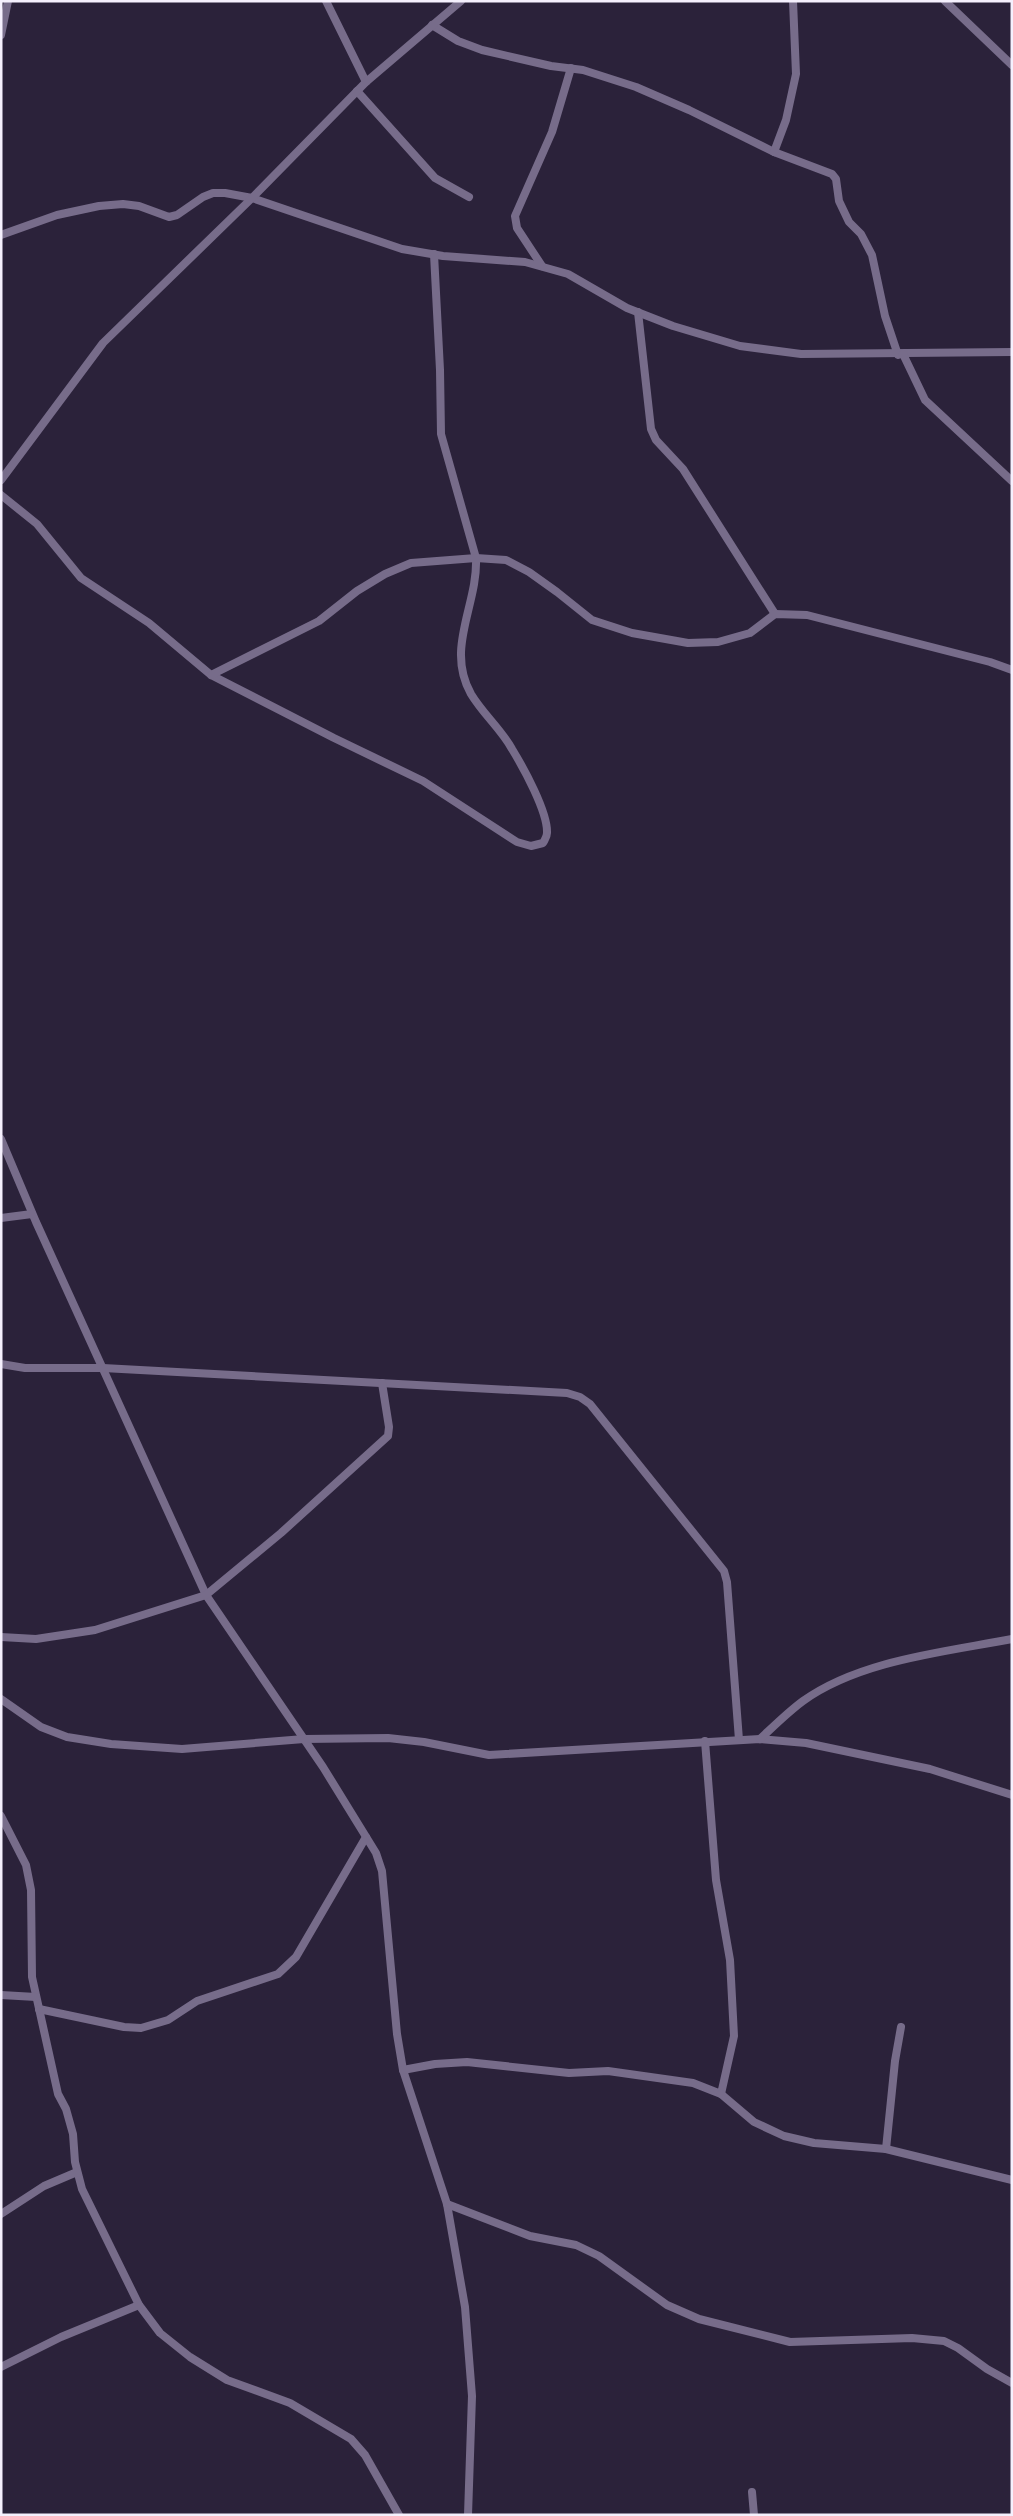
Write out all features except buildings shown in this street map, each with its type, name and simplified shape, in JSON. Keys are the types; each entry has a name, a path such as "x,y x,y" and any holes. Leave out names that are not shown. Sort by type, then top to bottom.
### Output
{"street":[{"path":"1,35 8,1"},
{"path":"326,1 366,82"},
{"path":"1,480 103,343 252,198 366,82 461,1"},
{"path":"774,152 786,120 795,82 793,1"},
{"path":"945,1 1012,65"},
{"path":"432,24 458,41 482,50 551,66 583,70 636,87 698,114 774,152 826,170 836,179 839,201 849,222 861,234 872,255 885,316 900,354 924,400 1012,481"},
{"path":"542,266 517,228 515,216 552,132 571,68"},
{"path":"358,91 435,178 469,197"},
{"path":"1,236 57,215 99,206 131,205 168,217 177,214 213,193 252,198 402,249 434,254 525,262 542,266 568,274 638,312 673,326 740,346 801,354 1012,352"},
{"path":"1,495 37,524 81,578 148,623 211,675 423,781 517,842 531,846 543,843 548,835 535,793 512,747 487,719 463,676 460,654 464,622 477,578 476,558 441,434 434,254"},
{"path":"638,312 651,429 656,440 683,470 775,614"},
{"path":"211,675 319,621 357,591 385,574 411,563 476,558 506,560 529,572 592,620 632,633 688,643 718,642 750,633 775,614 807,615 990,662 1012,670"},
{"path":"1,1139 32,1214 206,1595 304,1739 376,1853 382,1872 397,2034 403,2070 447,2204 465,2307 472,2396 468,2515"},
{"path":"1,1218 32,1214"},
{"path":"1,1364 25,1368 103,1368 567,1393 580,1397 590,1404 724,1572 727,1582 739,1740"},
{"path":"1,1637 36,1638 95,1630 206,1595 288,1527 388,1436 389,1427 382,1383"},
{"path":"760,1739 804,1700 846,1677 906,1659 1012,1639"},
{"path":"1,1700 41,1727 67,1737 111,1744 182,1749 304,1739 388,1738 424,1742 489,1755 760,1739 806,1743 930,1769 1012,1795"},
{"path":"705,1741 716,1880 730,1960 734,2036 721,2094"},
{"path":"1,1816 26,1865 31,1890 32,1977 58,2094 66,2109 73,2134 82,2189 140,2305 160,2333 190,2357 227,2380 290,2402 350,2439 365,2455 399,2515"},
{"path":"38,2009 124,2027 141,2028 168,2020 197,2001 278,1974 296,1957 366,1837"},
{"path":"1,1995 36,1997"},
{"path":"886,2150 895,2062 902,2027"},
{"path":"403,2070 435,2064 466,2062 568,2073 608,2071 693,2083 721,2094 754,2122 784,2136 814,2143 886,2150 1012,2180"},
{"path":"1,2214 44,2186 78,2172"},
{"path":"447,2204 530,2236 576,2245 599,2256 668,2305 698,2319 790,2342 904,2338 944,2341 1012,2383"},
{"path":"1,2366 61,2337 140,2305"},
{"path":"752,2492 754,2515"}]}
